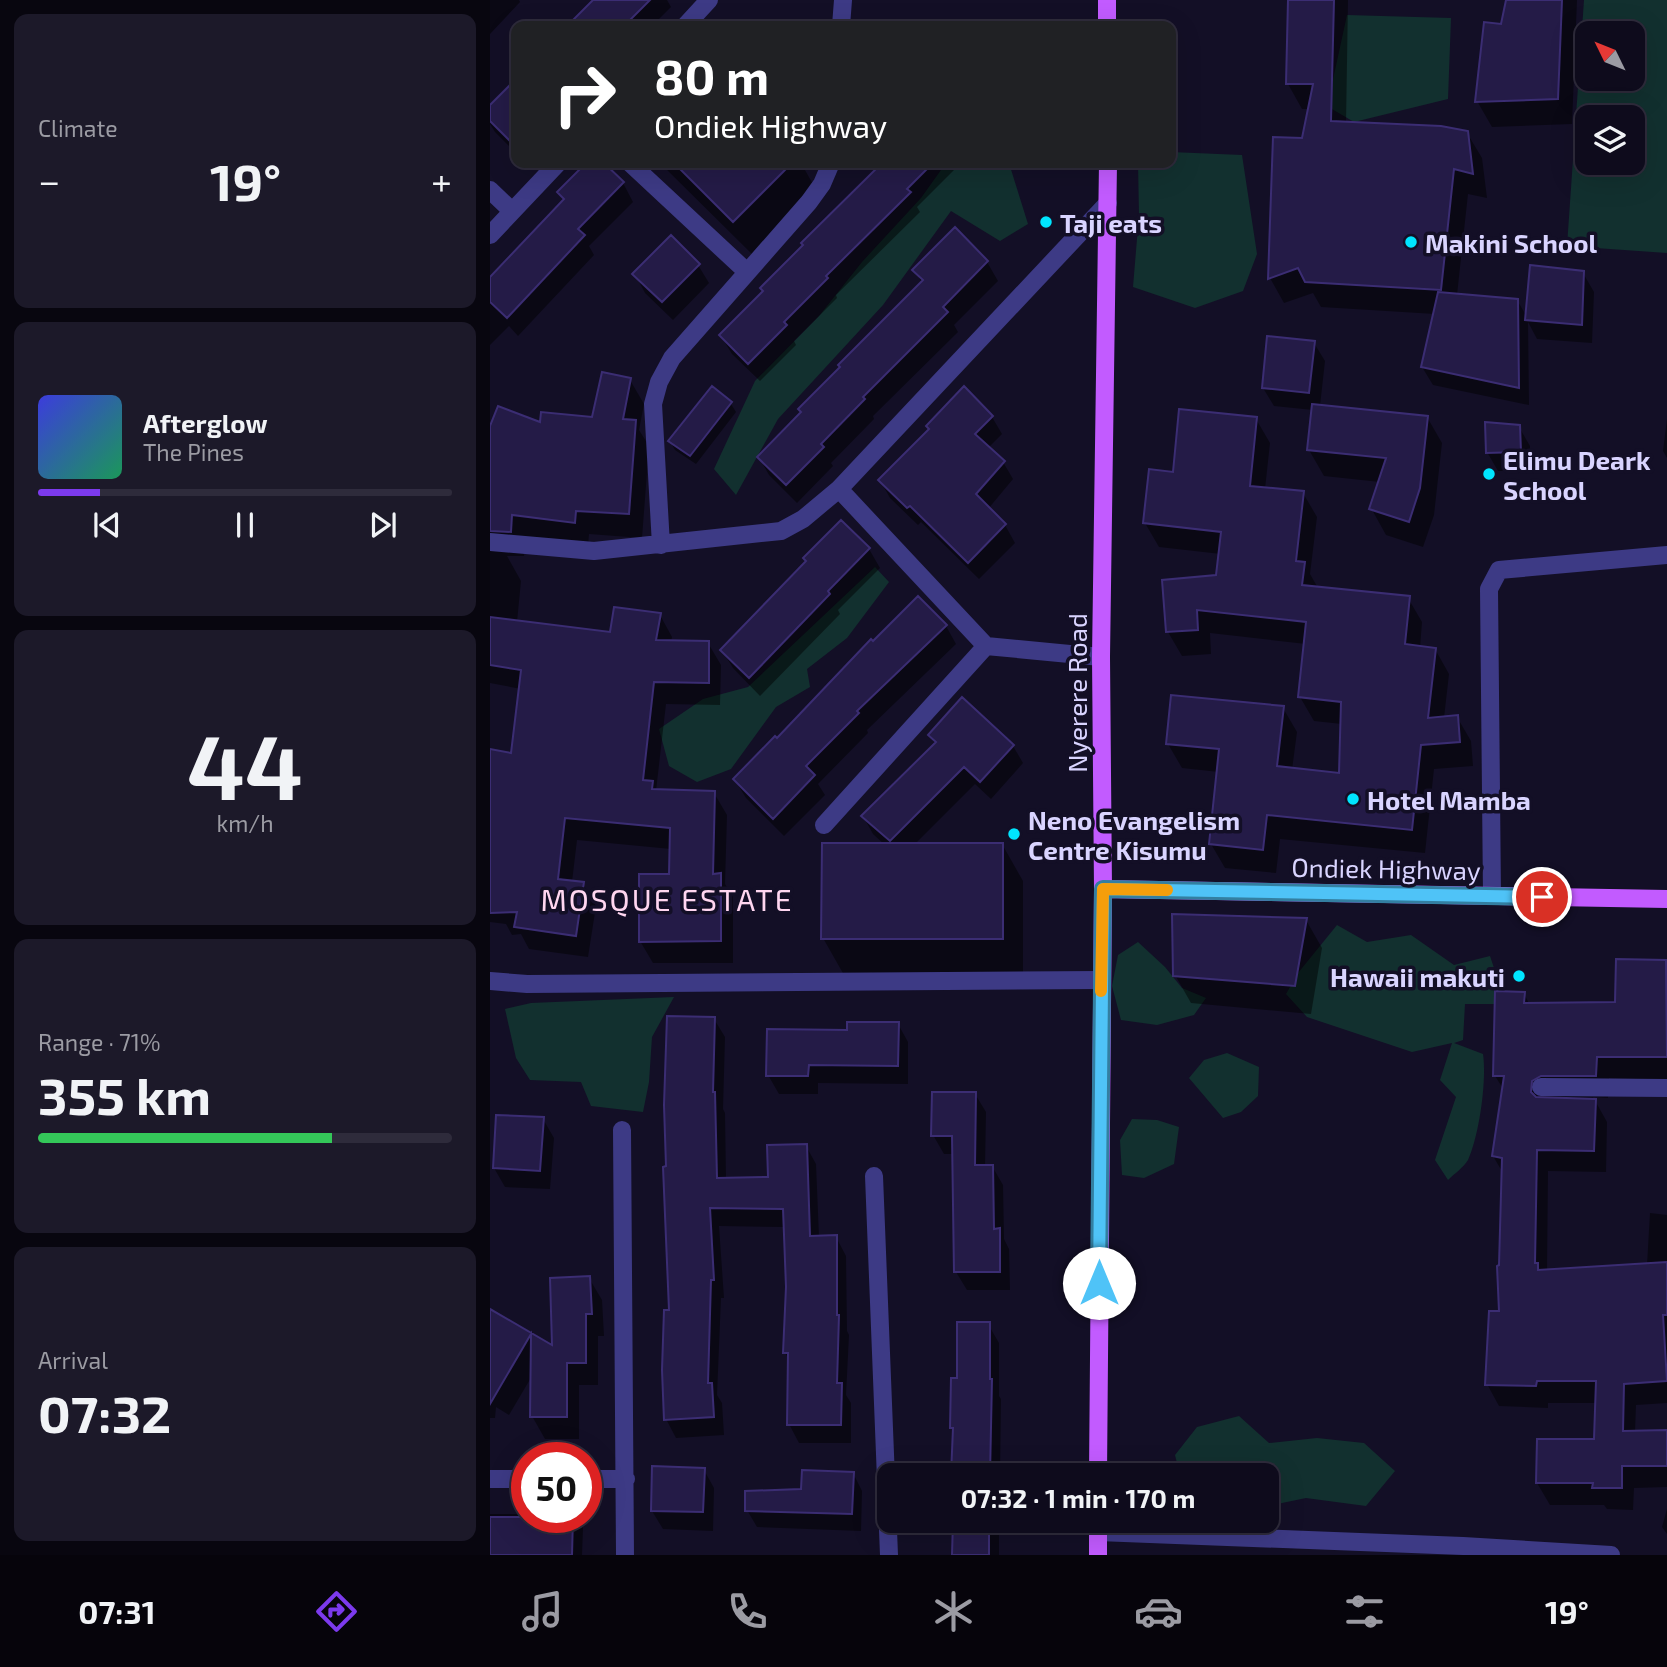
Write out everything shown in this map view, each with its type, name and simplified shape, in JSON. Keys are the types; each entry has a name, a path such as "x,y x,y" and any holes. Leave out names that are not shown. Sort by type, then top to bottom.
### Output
{"main road":[{"path":"1107,0 1107,21"},
{"name":"Nyerere Road","path":"1098,1463 1103,889 1101,657 1108,168"},
{"name":"Ondiek Highway","path":"1103,889 1667,899"},
{"path":"1098,1533 1098,1555"}],"street":[{"path":"690,21 709,0"},
{"path":"841,21 843,0"},
{"path":"490,235 553,168"},
{"path":"635,168 747,272"},
{"path":"662,545 653,404 659,382 672,358 809,202 822,184 829,168"},
{"path":"490,190 512,211"},
{"path":"490,542 594,551 781,531 803,519 839,489 1108,203"},
{"path":"839,489 986,646 1101,657"},
{"path":"1492,896 1489,589 1499,570 1667,555"},
{"path":"824,825 986,646"},
{"path":"490,981 540,984 1101,980"},
{"path":"1541,1087 1667,1088"},
{"path":"622,1130 625,1555"},
{"path":"874,1176 888,1555"},
{"path":"490,1479 511,1479"},
{"path":"602,1479 625,1479"},
{"path":"1226,1533 1611,1555"}],"green space":[{"path":"1584,0 1667,0 1667,253 1567,246 1575,130 1575,175 1645,175 1645,105 1577,105 1578,91 1645,91 1645,21 1583,21"},
{"path":"1347,15 1451,18 1448,99 1354,122 1320,102 1332,84"},
{"path":"1176,152 1242,155 1257,254 1243,291 1195,308 1133,287 1139,215 1138,168 1176,168"},
{"path":"942,168 1011,168 1028,224 1000,241 951,211 883,305 778,419 736,495 714,469 755,381 819,316 862,262 921,198"},
{"path":"875,567 889,582 847,638 807,669 810,687 776,707 731,769 697,782 669,766 659,729 703,699 748,687"},
{"path":"1337,925 1367,942 1411,935 1454,965 1490,956 1506,1004 1465,1004 1463,1040 1454,1043 1483,1054 1483,1093 1476,1137 1468,1160 1448,1180 1435,1160 1456,1097 1440,1080 1452,1043 1412,1052 1307,1017 1286,994 1298,973"},
{"path":"1138,942 1165,967 1182,988 1206,998 1194,1015 1157,1025 1121,1020 1112,986 1118,955"},
{"path":"674,997 652,1037 649,1082 643,1112 591,1106 581,1082 530,1080 516,1058 505,1009 531,1003"},
{"path":"1227,1053 1259,1067 1258,1096 1241,1112 1223,1118 1189,1078 1204,1060"},
{"path":"1132,1119 1157,1120 1179,1127 1174,1164 1144,1178 1122,1175 1120,1140"},
{"path":"1239,1416 1269,1443 1317,1438 1364,1443 1395,1471 1366,1506 1306,1498 1279,1504 1279,1463 1177,1463 1175,1455 1197,1427"}],"building":[{"path":"593,0 650,0 629,21 572,21"},
{"path":"1288,0 1334,0 1331,121 1441,126 1468,131 1473,174 1454,169 1441,290 1305,282 1298,268 1268,279 1273,137 1302,138 1313,84 1286,84"},
{"path":"1506,0 1562,0 1558,99 1475,102 1484,22 1501,24"},
{"path":"511,84 511,142 490,121 490,105"},
{"path":"581,168 609,168 624,182 578,229 585,235 507,318 490,302 490,277 564,199 557,192"},
{"path":"679,168 787,168 733,222"},
{"path":"877,168 928,168 907,189 911,192 826,276 828,278 784,322 787,325 748,364 719,335 763,291 760,288 803,245 801,243"},
{"path":"955,227 988,261 943,307 948,312 863,397 865,399 821,444 824,447 786,485 757,457 801,412 798,409 840,367 838,365 923,280 912,270"},
{"path":"671,235 700,264 662,302 632,274"},
{"path":"1530,265 1584,271 1582,325 1525,320"},
{"path":"1438,292 1518,299 1519,388 1421,367"},
{"path":"1267,336 1315,341 1309,393 1262,388"},
{"path":"602,372 631,378 623,419 636,420 629,514 576,511 575,523 512,515 511,532 490,531 490,426 498,406 540,422 541,412 592,417"},
{"path":"712,386 732,402 690,456 668,441"},
{"path":"964,386 993,416 975,434 1005,461 976,494 1006,524 968,563 910,506 907,508 878,480 929,429 926,426"},
{"path":"1312,404 1428,416 1420,488 1409,522 1369,509 1386,458 1307,450"},
{"path":"1179,409 1257,417 1250,486 1304,491 1296,561 1305,562 1302,585 1410,596 1405,644 1436,648 1428,718 1458,715 1460,742 1421,745 1412,830 1267,815 1263,850 1209,844 1219,749 1166,744 1171,695 1284,706 1277,766 1339,773 1341,702 1298,697 1306,622 1197,610 1198,630 1166,632 1162,580 1216,575 1221,532 1143,523 1149,469 1173,472"},
{"path":"1485,422 1520,425 1521,452 1486,453"},
{"path":"841,520 870,548 749,678 720,650 806,561 803,558"},
{"path":"918,596 947,625 857,711 859,713 806,766 815,775 773,819 733,779 775,736 777,738 871,639 873,641"},
{"path":"614,607 661,613 656,640 709,641 709,683 654,682 643,780 653,781 652,789 715,791 713,874 721,873 721,941 639,942 639,874 669,874 670,828 565,818 558,879 584,882 576,936 514,927 517,912 490,913 490,749 511,753 521,670 490,665 490,617 610,632"},
{"path":"962,697 1014,745 980,782 964,767 890,841 861,816 936,742 928,735"},
{"path":"822,843 1003,843 1003,939 821,939"},
{"path":"1172,914 1307,918 1295,986 1173,976"},
{"path":"1616,959 1666,960 1667,1057 1597,1057 1596,1076 1541,1076 1532,1081 1531,1092 1536,1097 1596,1099 1594,1151 1537,1150 1535,1263 1538,1263 1538,1270 1667,1262 1667,1315 1663,1315 1667,1381 1624,1384 1623,1431 1667,1430 1667,1466 1622,1466 1622,1488 1592,1488 1593,1483 1536,1483 1537,1439 1594,1439 1596,1381 1537,1381 1536,1386 1485,1385 1489,1311 1499,1311 1497,1266 1502,1158 1492,1156 1504,1076 1493,1076 1495,991 1525,992 1524,1003 1615,1002"},
{"path":"667,1016 715,1017 713,1092 717,1178 768,1177 767,1145 807,1144 810,1236 837,1235 837,1383 842,1383 841,1425 787,1425 788,1353 783,1353 786,1287 783,1209 710,1208 714,1280 711,1280 708,1383 712,1383 714,1417 664,1420 664,1310 669,1310 663,1167 666,1166 664,1105"},
{"path":"847,1022 899,1022 898,1066 809,1065 808,1076 766,1076 767,1029 847,1030"},
{"path":"932,1092 976,1092 975,1165 993,1165 994,1229 1000,1228 1000,1272 954,1272 952,1136 931,1136"},
{"path":"496,1115 544,1117 540,1171 493,1168"},
{"path":"590,1276 592,1314 586,1314 586,1363 567,1363 567,1417 530,1417 531,1334 490,1404 490,1309 552,1345 550,1278"},
{"path":"957,1322 990,1322 990,1463 952,1463 951,1378 957,1378"},
{"path":"652,1466 705,1468 703,1512 651,1511"},
{"path":"802,1470 854,1472 852,1514 745,1511 745,1491 801,1489"},
{"path":"490,1517 511,1517 511,1533 573,1533 572,1555 490,1555"},
{"path":"953,1533 989,1533 989,1555 952,1555"}],"slow traffic":[{"path":"1101,991 1103,889 1167,890"}],"place":[{"name":"Taji eats","path":"1046,222"},
{"name":"Makini School","path":"1411,242"},
{"name":"Elimu Deark School","path":"1489,474"},
{"name":"Hotel Mamba","path":"1353,799"},
{"name":"Neno Evangelism Centre Kisumu","path":"1014,834"},
{"name":"Hawaii makuti","path":"1519,976"}],"district":[{"name":"MOSQUE ESTATE","path":"667,899"}],"route":[{"path":"1099,1283 1103,889 1542,897"}]}
